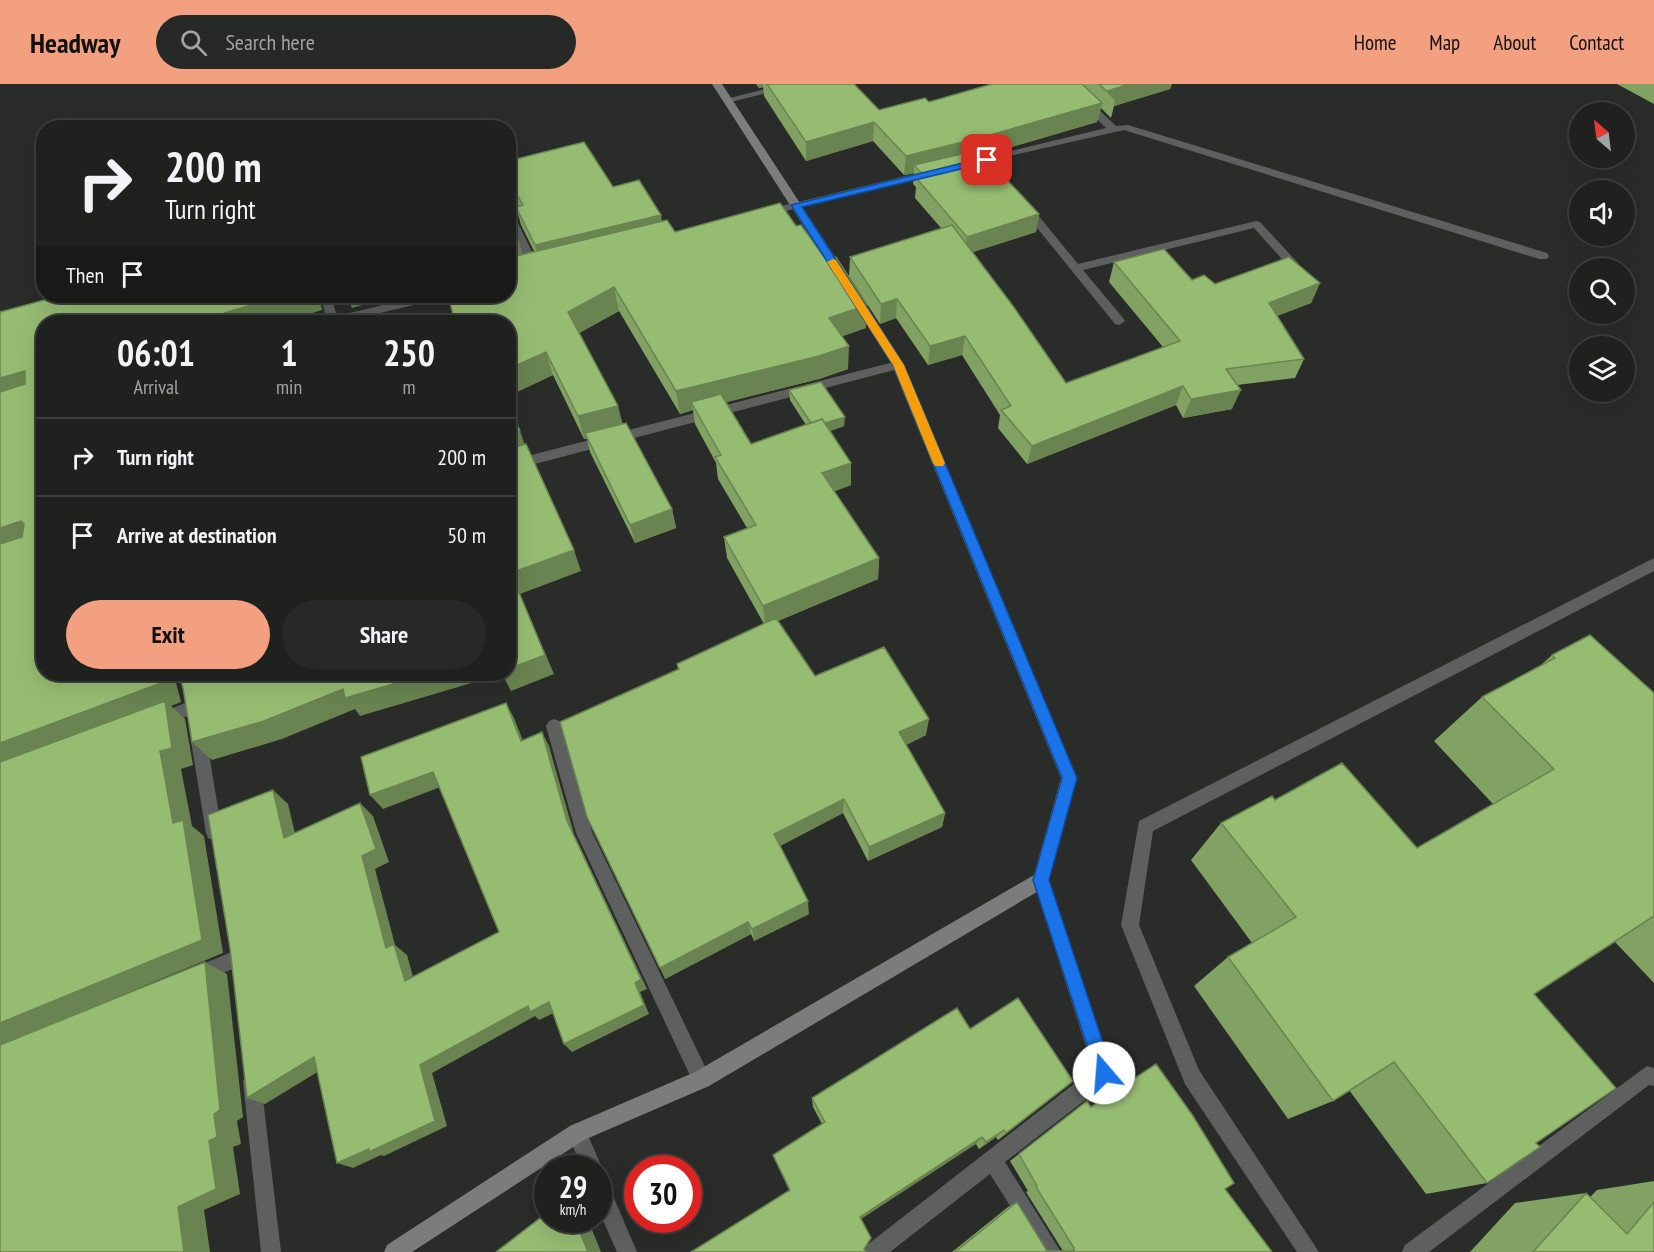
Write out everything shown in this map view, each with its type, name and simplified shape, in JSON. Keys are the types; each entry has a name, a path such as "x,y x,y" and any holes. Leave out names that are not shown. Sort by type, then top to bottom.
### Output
{"street":[{"path":"717,84 898,365 1070,778 1041,880 1104,1073 874,1252"},
{"path":"727,100 797,84"},
{"path":"1067,84 1113,129"},
{"path":"750,216 947,169 990,164 1124,127 1543,256"},
{"path":"1016,196 1119,321"},
{"path":"1075,268 1256,224 1293,264"},
{"path":"516,229 536,270"},
{"path":"358,315 407,303"},
{"path":"516,464 898,365"},
{"path":"1309,1252 1192,1077 1130,925 1145,826 1654,564"},
{"path":"187,685 193,707 216,845"},
{"path":"139,727 193,707"},
{"path":"554,726 584,833 702,1079"},
{"path":"394,1252 577,1132 702,1079 1041,880"},
{"path":"232,936 239,981"},
{"path":"182,981 236,959"},
{"path":"250,1068 271,1252"},
{"path":"1412,1252 1647,1075 1654,1077"},
{"path":"577,1132 587,1155"},
{"path":"993,1161 1051,1252"},
{"path":"612,1217 627,1252"}],"building":[{"path":"767,84 854,84 879,110 925,98 929,102 992,84 1082,84 1102,103 906,156 874,122 806,142"},
{"path":"1099,84 1129,84 1107,91 1115,99"},
{"path":"584,142 613,187 639,180 661,215 535,245 516,207 523,205 516,193 516,159"},
{"path":"979,150 1039,214 967,237 917,179 925,177 914,165"},
{"path":"780,203 796,226 801,225 822,254 828,259 836,257 867,305 829,318 849,346 819,356 676,391 614,287 568,312 618,406 578,416 546,352 516,365 516,315 453,315 450,303 516,303 516,256 667,220 675,232"},
{"path":"952,225 1013,306 1066,383 1180,341 1114,262 1164,249 1192,280 1204,275 1215,284 1289,257 1320,283 1269,303 1304,359 1226,369 1241,390 1191,399 1183,386 1032,446 1001,410 1011,406 965,336 930,346 897,299 881,304 850,257"},
{"path":"36,302 258,303 218,315 36,315 36,681 161,681 161,683 0,743 0,544 22,537 24,524 21,521 0,528 0,392 25,384 25,371 0,378 0,312"},
{"path":"821,382 845,417 825,423 822,419 811,423 789,390"},
{"path":"721,394 751,444 822,419 851,463 822,473 879,558 763,606 724,537 756,525 715,457 721,455 691,402"},
{"path":"626,423 672,509 630,525 585,433"},
{"path":"526,444 574,550 516,571 516,447"},
{"path":"516,585 545,655 516,666"},
{"path":"776,618 815,676 884,647 929,719 899,732 945,813 869,847 844,799 774,834 808,901 752,929 748,922 660,968 587,817 560,722 679,669 677,664"},
{"path":"1590,635 1654,693 1654,916 1534,994 1616,1088 1536,1143 1540,1147 1487,1183 1394,1062 1333,1101 1228,957 1296,917 1221,823 1272,796 1275,800 1342,763 1417,848 1554,769 1482,697 1555,658 1552,655"},
{"path":"181,681 404,681 345,698 343,689 264,721 192,742"},
{"path":"165,701 172,748 160,751 173,823 183,820 202,940 0,1023 0,762"},
{"path":"506,703 521,741 542,732 567,821 641,979 635,983 644,1005 564,1044 549,1002 530,1012 528,1006 420,1065 435,1121 369,1152 369,1149 337,1163 314,1057 247,1098 230,948 208,815 273,790 284,838 360,803 376,849 362,856 386,948 394,944 405,981 499,932 433,772 370,795 361,757"},
{"path":"205,962 220,1110 214,1114 217,1137 209,1141 216,1189 178,1207 184,1252 0,1252 0,1045"},
{"path":"1018,998 1073,1081 1006,1133 1004,1130 986,1142 982,1137 860,1217 871,1238 864,1249 866,1252 691,1252 790,1190 773,1155 825,1122 812,1098 957,1008 970,1029"},
{"path":"1156,1064 1193,1116 1234,1183 1225,1189 1272,1252 955,1252 1017,1202 1047,1251 1074,1251 1019,1154 1087,1101 1091,1107"},
{"path":"1586,1193 1627,1234 1654,1202 1654,1252 1533,1252"},
{"path":"534,1223 534,1233 580,1233 588,1252 496,1252"}],"slow traffic":[{"path":"833,262 898,365 939,463"}],"route":[{"path":"987,160 796,205 898,365 1070,778 1041,880 1104,1073"}]}
